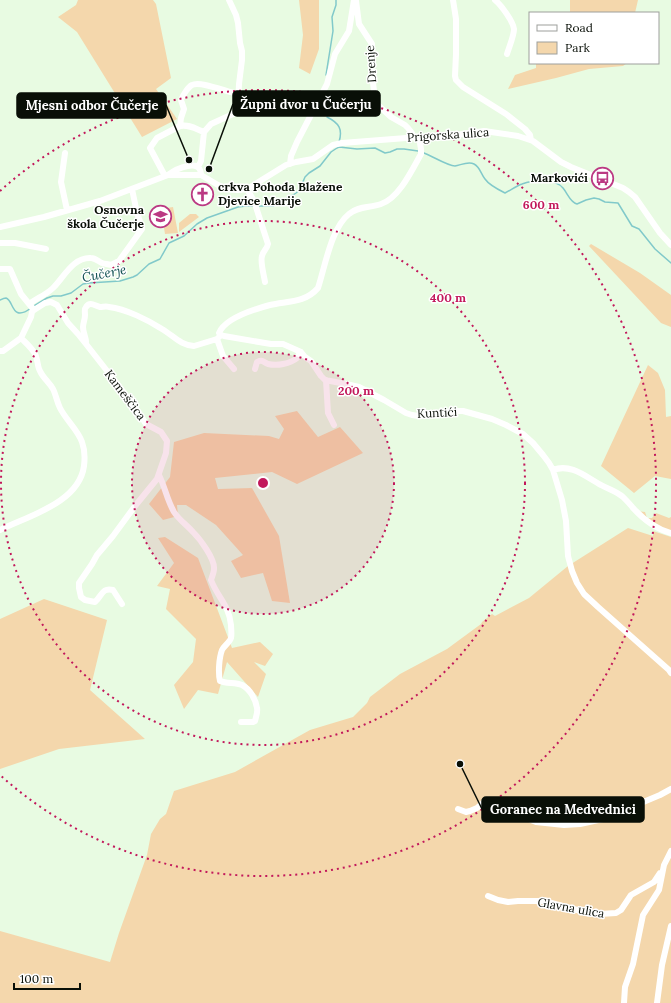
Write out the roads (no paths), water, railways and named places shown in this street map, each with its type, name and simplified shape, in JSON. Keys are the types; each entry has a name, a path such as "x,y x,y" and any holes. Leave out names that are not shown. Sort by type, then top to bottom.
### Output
{"street":[{"path":"198,167 201,161 204,132 211,124 233,114 238,103 242,51 236,15 229,0"},
{"path":"290,164 291,156 297,142 327,84 334,54 349,31 355,0"},
{"name":"Drenje","path":"355,0 359,24 372,44 371,66 375,99 378,105 391,117 408,128 416,137"},
{"path":"453,0 456,19 456,80 463,87 516,121 530,135 531,140"},
{"path":"495,0 500,4 514,28 507,54"},
{"path":"180,126 184,109 181,100 192,85 195,84 215,87 231,93 239,94"},
{"path":"167,176 150,148 157,138 180,126 188,125 204,132"},
{"name":"Prigorska ulica","path":"247,189 290,164 313,159 338,144 456,135 484,131 518,136 531,140 561,162 623,188 635,197 660,233 671,245"},
{"path":"234,369 223,356 219,337 221,330 226,324 235,318 269,305 300,300 314,293 318,288 334,236 344,220 348,214 356,210 382,204 389,200 397,192 421,152 416,137"},
{"path":"65,154 61,182 67,210"},
{"path":"0,227 44,217 100,201 167,176 182,168 192,166 198,167 201,170 201,175"},
{"path":"167,176 201,175 218,186 227,189 247,189 256,206 268,244 268,247 261,260 265,282"},
{"path":"1,352 22,338 31,317 32,307 42,296 53,288 75,263 81,260 93,258 111,265 119,261 142,229 132,189"},
{"path":"0,243 15,243 46,249"},
{"path":"0,269 10,269 21,294 32,307"},
{"name":"Kameščica","path":"32,307 45,303 54,303 59,308 68,323 133,404 146,424 161,432 167,441 166,452 157,479 97,555 79,583 81,597 84,600 95,602 105,590 110,589 113,590 122,604"},
{"name":"Kameščica","path":"86,344 83,325 86,306 89,304 99,307 110,307 145,319 187,345 194,346 219,337"},
{"path":"219,337 224,336 271,344 283,344 301,352 311,361 321,376 326,380 328,413 334,425"},
{"path":"0,530 46,509 74,488 83,471 85,457 82,442 61,409 54,390 40,371 36,354 22,338"},
{"path":"255,370 259,360 270,364 282,364 295,359 301,352"},
{"name":"Kuntići","path":"326,380 359,387 412,415 429,415 456,410 492,419 523,434 533,443 553,470 566,520 568,556 577,583 584,594 664,665 671,673"},
{"path":"553,470 563,468 578,472 618,493 624,497 648,523 671,533"},
{"path":"158,475 162,480 174,513 179,520 193,531 210,555 214,564 211,580 228,609 231,628 231,638 222,650 219,675 220,681 223,683 243,686 254,697 258,710 255,721 241,722"},
{"path":"458,809 466,812 477,808 484,802 500,801 536,822 564,825 580,824 603,818 660,795 671,789"},
{"name":"Glavna ulica","path":"624,1003 625,987 633,964 643,915 660,890 664,865 671,851"},
{"name":"Glavna ulica","path":"488,896 508,902 544,901 592,914 616,914 631,895 654,882 660,873 662,873"},
{"path":"657,1003 662,965 671,926"}],"waterway":[{"path":"326,75 333,31 332,17 336,0"},
{"path":"327,117 339,127 339,142"},
{"name":"Čučerje","path":"257,206 273,206 299,191 305,177 320,166 331,152 339,147 357,149 375,148 385,153 397,149 418,151"},
{"name":"Čučerje","path":"424,153 452,166 472,163 478,167 489,183 505,193 522,184 549,181 563,188 571,200 577,204 594,198 605,202 618,203 632,226 639,229 655,249 671,263"},
{"name":"Čučerje","path":"34,306 47,298 71,293 83,284 120,281 133,277 149,264 160,259 169,243 184,236 197,224 207,218 238,207 254,206"},
{"name":"Čučerje","path":"0,300 4,298 9,300 16,312 25,312 31,308"}],"place":[{"name":"Mjesni odbor Čučerje","path":"189,160"},
{"name":"Župni dvor u Čučerju","path":"209,169"},
{"name":"Markovići","path":"603,178"},
{"name":"crkva Pohoda Blažene Djevice Marije","path":"203,194"},
{"name":"Osnovna škola Čučerje","path":"160,217"},
{"name":"Goranec na Medvednici","path":"460,764"}]}
